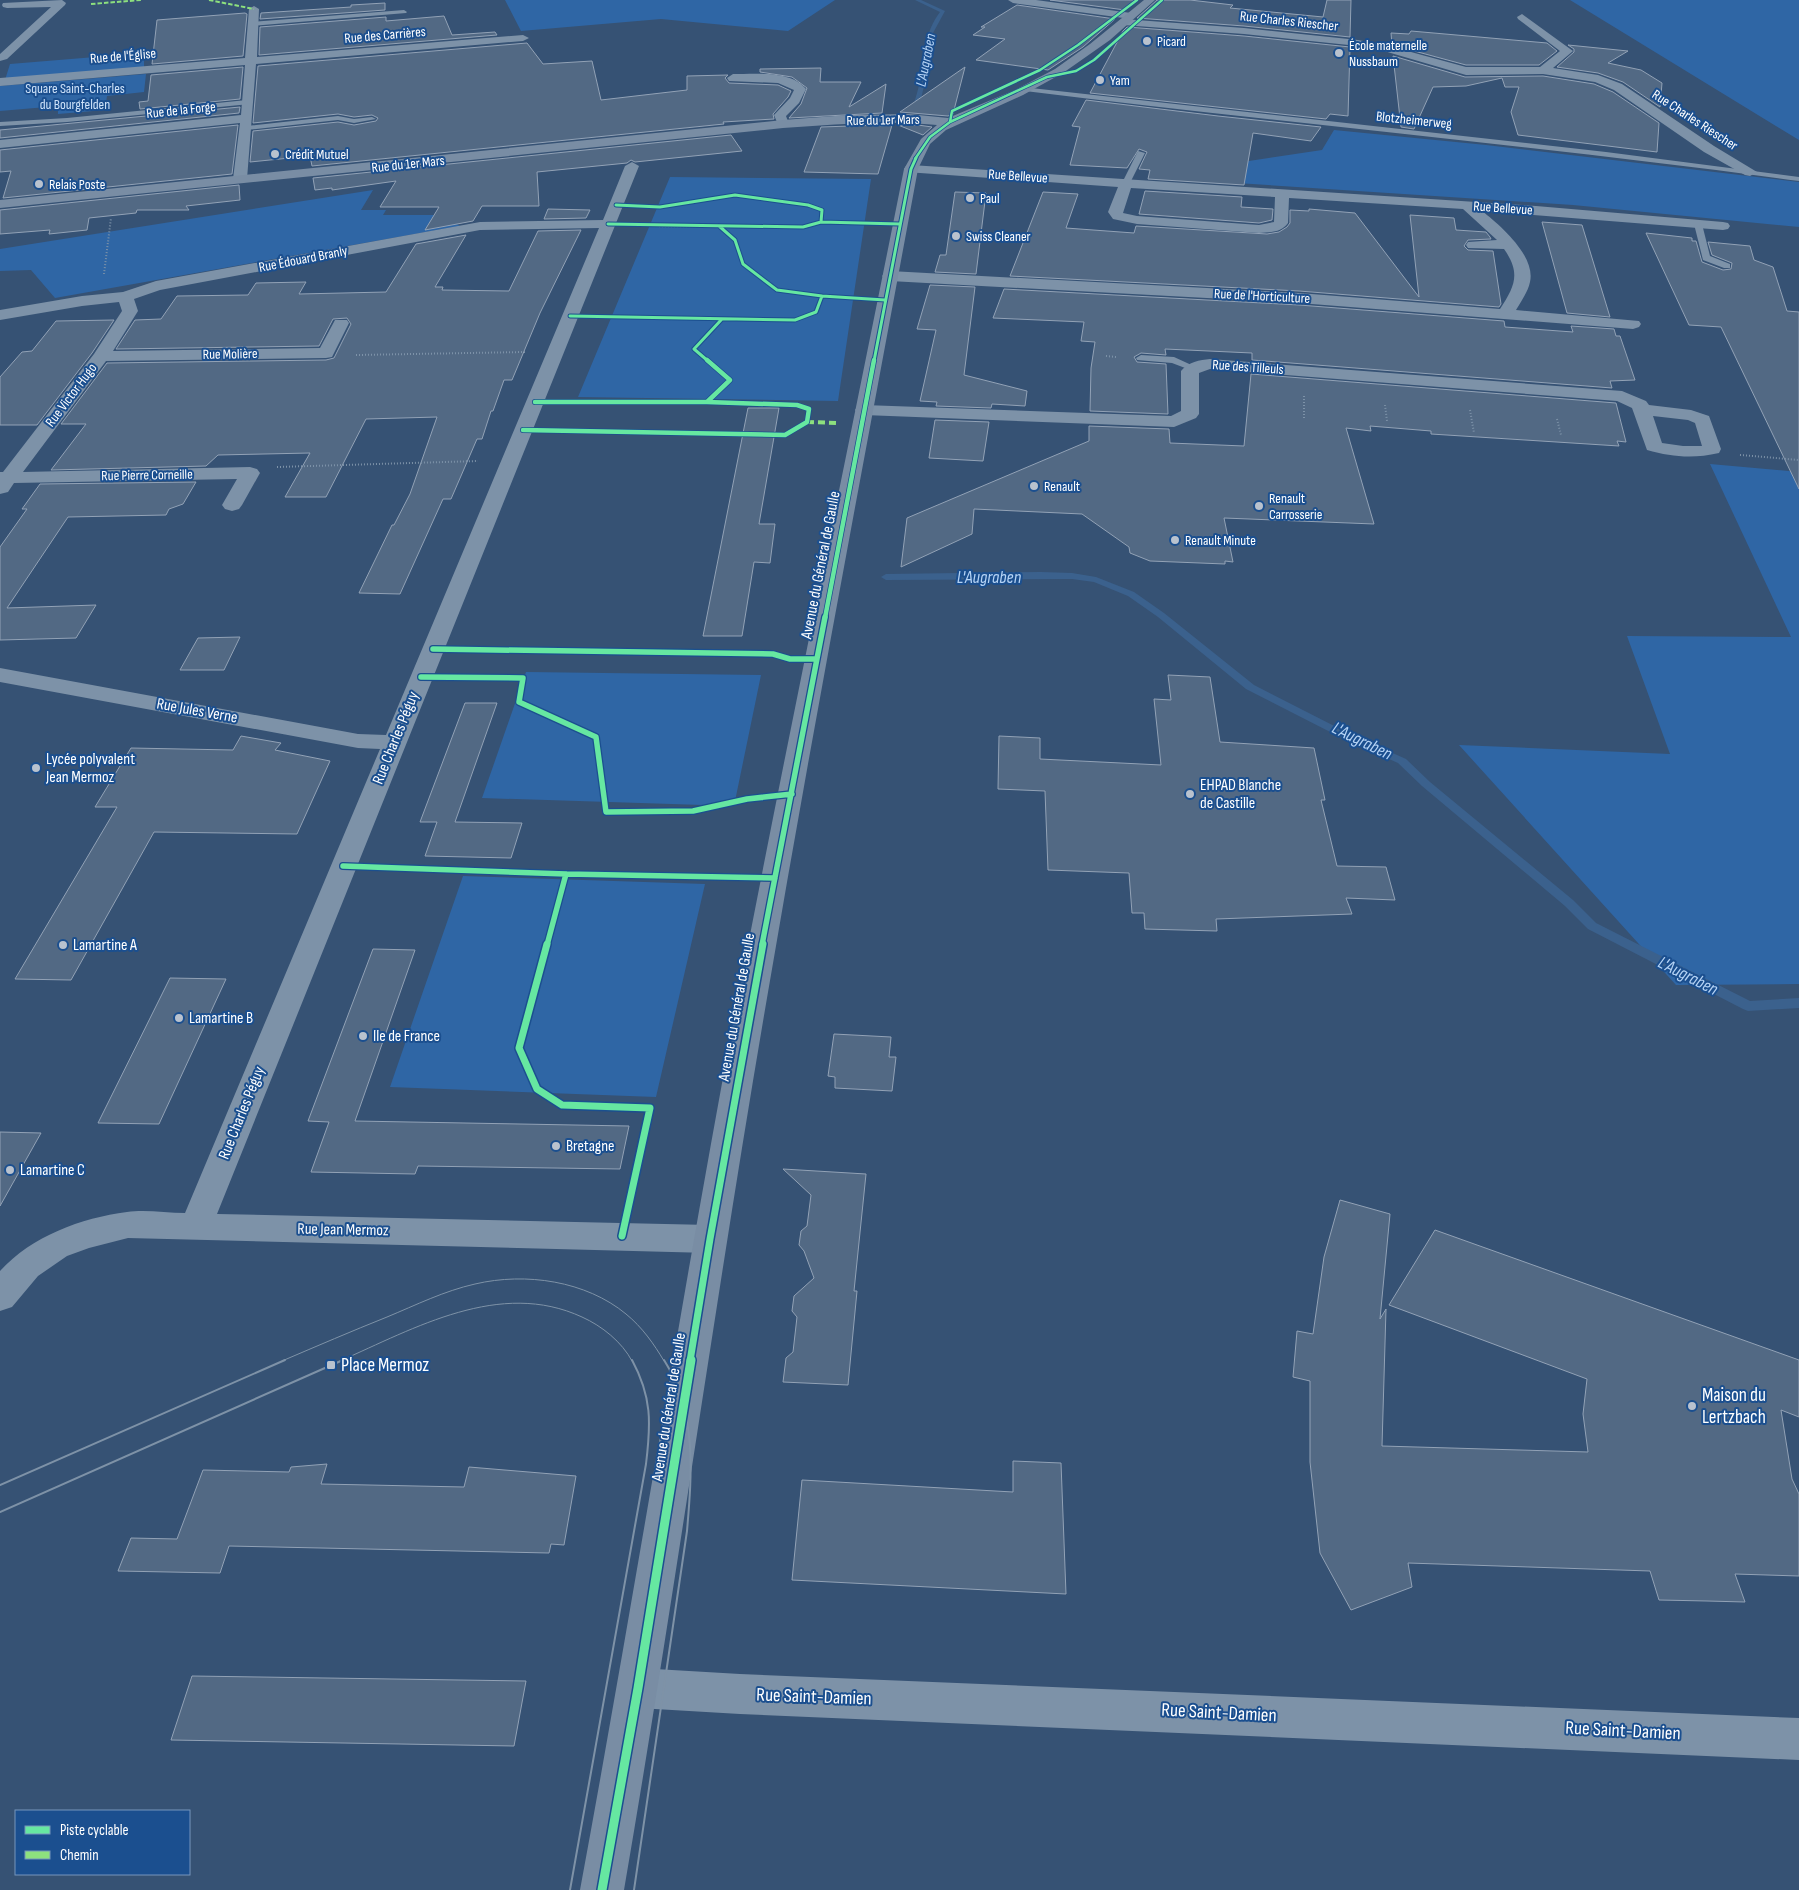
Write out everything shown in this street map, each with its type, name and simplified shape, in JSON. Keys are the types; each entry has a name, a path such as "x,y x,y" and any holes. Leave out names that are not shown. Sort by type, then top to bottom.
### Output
{"main road":[{"path":"929,136 950,122 1025,89 1075,60 1150,0"},
{"name":"Rue du 1er Mars","path":"0,204 783,124 848,119 909,118 950,122"},
{"name":"Rue du 1er Mars","path":"815,123 880,127 900,131"},
{"name":"Rue du 1er Mars","path":"913,134 929,136"},
{"name":"Avenue du Général de Gaulle","path":"603,1888 638,1688 710,1239 758,965 911,169 922,144 929,136"}],"street":[{"name":"Rue Charles Riescher","path":"1013,0 1127,19 1358,43 1385,48 1466,71 1543,70 1588,77 1613,84 1709,149 1750,172"},
{"path":"0,58 61,3 6,5"},
{"path":"240,180 254,10"},
{"path":"1522,17 1567,51 1543,70"},
{"name":"Rue des Carrières","path":"249,62 523,38"},
{"name":"Rue de l'Église","path":"0,82 249,62"},
{"path":"732,78 775,80 798,86 800,89 798,94 780,115 783,124"},
{"name":"Rue de la Forge","path":"0,144 246,123"},
{"name":"Rue Charles Péguy","path":"194,1227 632,166"},
{"name":"Rue Bellevue","path":"911,169 1467,206 1723,226"},
{"path":"1126,183 1115,212 1118,216 1136,220 1269,229 1281,223 1282,194"},
{"path":"1467,206 1500,235 1519,262 1523,278 1522,284 1505,314"},
{"name":"Rue Édouard Branly","path":"0,315 82,301 125,297 156,286 480,226 612,215"},
{"path":"1473,245 1508,244"},
{"name":"Rue de l'Horticulture","path":"890,276 1289,297 1633,324"},
{"name":"Rue Victor Hugo","path":"3,482 101,356 130,311 125,297"},
{"path":"326,353 341,323"},
{"name":"Rue Molière","path":"101,356 326,353"},
{"name":"Rue des Tilleuls","path":"864,410 1174,422 1190,414 1190,371 1193,368 1210,364 1609,394 1634,401 1640,405 1642,410 1691,415 1703,420 1712,449"},
{"path":"1642,410 1654,446 1668,450 1700,452 1712,449"},
{"path":"232,506 250,473"},
{"name":"Rue Pierre Corneille","path":"3,482 250,473"},
{"name":"Rue Jules Verne","path":"0,674 358,741 394,744"},
{"name":"Rue Jean Mermoz","path":"0,1297 12,1278 40,1254 80,1235 128,1225 710,1239"},
{"name":"Rue Saint-Damien","path":"638,1688 740,1694 1135,1709 1799,1739"}],"lane":[{"path":"252,24 404,12"},
{"name":"Blotzheimerweg","path":"1025,89 1672,161 1799,179"},
{"path":"0,124 67,120 247,102"},
{"path":"246,123 372,118"},
{"path":"1383,124 1670,156 1672,161"},
{"path":"1126,183 1140,153"},
{"path":"1698,224 1706,258 1727,266"},
{"path":"1141,358 1174,360 1193,368"}],"path":[{"path":"612,215 735,195 808,205 822,210 821,222"},
{"path":"612,215 719,226 803,227 821,222 900,224"},
{"path":"719,226 735,240 743,264 777,290 822,296 885,300"},
{"path":"108,234 110,227"},
{"path":"570,316 795,320 816,312 822,296"},
{"path":"707,402 730,380 694,349 722,319"},
{"path":"326,353 356,355 556,352"},
{"path":"523,430 785,435 807,422 809,408 797,405 707,402 535,402"},
{"path":"1712,449 1726,454 1799,460"},
{"path":"250,473 279,467 302,465 510,460"}],"green space":[{"path":"505,0 835,0 788,31 661,19 521,31"},
{"path":"1570,0 1799,0 1799,140"},
{"path":"144,53 144,68 5,80 10,64"},
{"name":"Square Saint-Charles du Bourgfelden","path":"146,74 144,92 107,96 105,110 58,114 58,106 0,111 0,86"},
{"path":"1334,130 1486,145 1799,182 1799,227 1573,205 1221,182 1229,164 1322,150"},
{"path":"670,177 871,179 838,401 578,397"},
{"path":"373,190 361,210 386,210 383,215 463,215 455,223 460,226 55,298 31,270 0,271 0,249"},
{"path":"1710,464 1799,472 1799,984 1676,985 1459,745 1670,754 1627,636 1791,637"},
{"path":"526,672 761,675 734,806 482,798"},
{"path":"463,876 705,884 656,1097 390,1087"}],"building":[{"path":"1050,0 1137,0 1125,10"},
{"path":"1157,0 1190,0 1233,5 1230,8 1323,17 1327,0 1351,0 1350,37 1244,26 1137,18"},
{"path":"385,3 385,10 260,19 261,13"},
{"path":"1017,5 1115,19 1083,47 1048,70 976,60 1005,39 973,35 985,27 981,27"},
{"path":"247,14 243,56 152,64 157,20"},
{"path":"444,16 452,35 495,32 497,35 259,55 260,27 386,17 386,21"},
{"path":"1127,27 1350,47 1348,116 1330,114 1326,119 1090,93 1123,31"},
{"path":"1411,31 1547,43 1557,51 1539,65 1466,65 1392,45 1391,33 1409,34"},
{"path":"527,43 543,64 592,61 601,100 687,90 687,76 728,75 725,78 729,83 778,85 791,91 773,114 774,119 723,122 724,124 312,166 310,156 250,162 253,131 338,122 354,125 376,121 378,118 372,115 354,117 338,114 253,123 258,66"},
{"path":"1568,45 1628,51 1608,63 1641,70 1662,83 1660,107 1623,82 1598,73 1557,67 1574,52 1574,49"},
{"path":"1393,56 1465,77 1543,76 1594,84 1613,92 1659,123 1657,152 1518,135 1511,112 1519,87 1505,87 1502,78 1466,86 1433,87 1414,129 1401,127"},
{"path":"243,67 240,99 140,109 139,102 148,101 151,75"},
{"path":"965,67 953,114 948,116 900,112"},
{"path":"821,68 820,82 861,82 849,107 886,84 882,113 789,118 801,104 807,88 792,77 760,72 760,69"},
{"path":"1086,100 1321,127 1311,141 1253,133 1244,185 1148,179 1150,170 1139,169 1147,152 1139,149 1127,168 1070,165 1080,127 1072,126"},
{"path":"240,107 239,113 0,138 0,130"},
{"path":"238,125 232,174 3,198 11,171 0,172 0,150"},
{"path":"892,125 878,174 804,172 821,127"},
{"path":"898,125 918,125 932,127 923,135"},
{"path":"731,135 742,151 635,162 631,160 627,163 537,172 539,206 482,206 473,221 425,230 439,207 380,207 396,181 332,190 332,188 315,190 313,178"},
{"path":"239,185 240,200 186,206 189,210 137,210 136,213 89,218 87,230 49,234 50,230 0,234 0,210"},
{"path":"1145,191 1242,197 1241,207 1273,209 1272,220 1259,223 1139,214"},
{"path":"955,192 986,193 976,274 935,272 940,255 946,255"},
{"path":"1043,192 1078,194 1066,228 1134,233 1136,226 1267,234 1279,232 1287,227 1290,223 1290,210 1309,211 1309,209 1355,213 1419,297 1410,215 1454,218 1456,230 1486,232 1490,237 1491,239 1468,240 1464,246 1468,250 1493,251 1501,304 1499,307 1299,291 1010,276"},
{"path":"548,209 590,210 586,218 544,219"},
{"path":"1542,222 1582,225 1610,317 1567,313"},
{"path":"581,230 540,313 512,380 504,380 482,439 477,439 451,499 443,499 400,594 359,593 392,525 394,525 410,494 437,417 366,419 326,497 285,497 310,453 218,455 206,466 51,470 86,424 61,424 107,363 326,360 334,358 351,324 347,318 333,319 319,346 116,349 135,320 161,319 177,296 248,295 256,283 306,282 299,294 386,292 416,244 466,235 435,287 443,287 442,290 509,291 538,231"},
{"path":"1646,233 1692,238 1692,241 1696,241 1702,262 1723,270 1731,269 1732,263 1712,255 1708,242 1750,246 1754,260 1773,267 1787,311 1799,312 1799,489 1721,327 1689,325"},
{"path":"930,285 975,287 964,375 1027,391 1025,406 992,404 991,408 936,406 937,402 920,401 936,330 917,329"},
{"path":"1004,289 1299,305 1504,321 1505,327 1573,332 1571,326 1614,329 1616,336 1620,336 1635,380 1610,381 1612,388 1252,360 1252,353 1165,349 1166,355 1141,353 1134,357 1137,362 1166,364 1168,414 1090,411 1091,368 1095,342 1081,341 1084,322 993,318"},
{"path":"114,320 92,353 37,425 0,425 0,377 22,352 32,351 56,321"},
{"path":"1251,374 1616,403 1626,442 1617,441 1619,446 1431,434 1431,431 1370,426 1371,431 1346,428 1374,524 1224,518 1233,562 1225,561 1225,564 1150,561 1130,553 1129,547 1082,514 974,509 972,534 901,567 907,518 1089,441 1089,426 1169,429 1170,443 1244,446"},
{"path":"748,408 779,408 759,524 775,524 770,563 754,562 742,636 703,636"},
{"path":"935,420 989,422 983,461 929,458"},
{"path":"196,482 183,504 169,509 166,515 68,517 7,608 96,605 76,638 0,640 0,547 27,509 22,509 40,484"},
{"path":"240,637 224,670 180,670 198,638"},
{"name":"EHPAD Blanche de Castille","path":"1168,675 1210,677 1220,742 1314,748 1325,800 1321,800 1337,866 1386,867 1395,900 1346,898 1352,914 1216,919 1217,931 1145,929 1144,913 1132,913 1129,873 1048,870 1045,791 998,789 999,736 1040,738 1040,759 1161,765 1154,699 1171,700"},
{"path":"465,703 497,703 455,822 522,823 511,858 425,856 437,822 420,822"},
{"path":"241,736 281,743 275,750 330,761 297,834 154,832 71,980 15,979 117,807 95,807 131,748 233,750"},
{"name":"Ile de France","path":"373,949 415,950 355,1121 629,1126 620,1169 418,1166 415,1174 311,1172 329,1122 308,1121"},
{"name":"Lamartine B","path":"170,978 226,979 159,1124 98,1123"},
{"path":"834,1034 891,1037 889,1057 896,1057 892,1091 835,1088 835,1077 828,1076"},
{"name":"Lamartine C","path":"0,1132 41,1133 0,1206"},
{"path":"783,1169 866,1174 854,1291 857,1291 848,1385 783,1382 786,1358 793,1352 797,1317 792,1311 794,1296 814,1278 804,1251 799,1245 801,1231 807,1226 811,1195"},
{"name":"Maison du Lertzbach","path":"1340,1200 1390,1214 1380,1319 1386,1309 1382,1446 1588,1452 1583,1414 1587,1379 1389,1305 1435,1230 1799,1360 1799,1417 1781,1410 1792,1479 1799,1494 1799,1576 1735,1574 1745,1602 1659,1600 1650,1571 1408,1563 1412,1587 1351,1610 1320,1553 1310,1462 1310,1381 1293,1377 1297,1331 1313,1334 1324,1257"},
{"path":"1013,1461 1061,1463 1066,1594 792,1580 802,1480 1013,1492"},
{"path":"327,1464 321,1484 464,1487 469,1467 576,1476 564,1545 551,1544 549,1553 229,1546 220,1573 118,1571 131,1538 177,1539 203,1470 289,1472 291,1467"},
{"path":"192,1676 526,1681 514,1746 171,1740"}],"waterway":[{"name":"L'Augraben","path":"915,111 923,78 927,47 933,26 943,11 917,0"},
{"name":"L'Augraben","path":"886,577 1072,576 1096,580 1131,594 1161,615 1250,687 1344,735 1402,761 1426,784 1569,903 1592,926 1748,1006 1799,1003"}],"tram line":[{"path":"282,1361 452,1290 494,1280 514,1279 555,1282 593,1294 610,1303 637,1324 652,1342 664,1361"},
{"path":"340,1361 398,1335 458,1312 520,1303 551,1307 582,1317 604,1330 617,1341 632,1361"},
{"path":"0,1485 285,1360"},
{"path":"0,1512 343,1360"},
{"path":"570,1890 646,1464 649,1436 647,1398 639,1373 632,1360"},
{"path":"634,1890 687,1531 690,1487 690,1443 687,1422 675,1380 664,1360"}],"marked path":[{"path":"91,4 141,0"},
{"path":"209,0 254,9"},
{"path":"807,422 838,423"}],"cycle path":[{"path":"950,122 952,111 1040,70 1078,45 1137,0"},
{"path":"602,1890 638,1688 710,1239 753,994 911,169 926,141 942,127 1047,77 1076,71 1094,60 1162,0"},
{"path":"616,205 660,207 735,195 808,205 822,210 821,222"},
{"path":"608,224 803,227 821,222 900,224"},
{"path":"719,226 735,240 743,264 777,290 822,296"},
{"path":"570,316 795,320 816,312 822,296 885,300"},
{"path":"523,430 785,435 807,422 809,409 797,405 707,402 730,380 694,349 722,319"},
{"path":"535,402 707,402"},
{"path":"433,649 773,654 790,659 816,659"},
{"path":"421,677 523,678 519,702 596,737 606,812 693,811 747,799 792,794"},
{"path":"343,866 566,874 775,878"},
{"path":"566,874 519,1048 537,1089 562,1105 650,1108 622,1236"}],"place":[{"name":"Picard","path":"1147,41"},
{"name":"École maternelle Nussbaum","path":"1339,53"},
{"name":"Yam","path":"1100,80"},
{"name":"Crédit Mutuel","path":"275,154"},
{"name":"Relais Poste","path":"39,184"},
{"name":"Paul","path":"970,198"},
{"name":"Swiss Cleaner","path":"956,236"},
{"name":"Renault","path":"1034,486"},
{"name":"Renault Carrosserie","path":"1259,506"},
{"name":"Renault Minute","path":"1175,540"},
{"name":"Lycée polyvalent Jean Mermoz","path":"36,768"},
{"name":"EHPAD Blanche de Castille","path":"1190,794"},
{"name":"Lamartine A","path":"63,945"},
{"name":"Lamartine B","path":"179,1018"},
{"name":"Ile de France","path":"363,1036"},
{"name":"Bretagne","path":"556,1146"},
{"name":"Lamartine C","path":"10,1170"},
{"name":"Place Mermoz","path":"331,1365"},
{"name":"Maison du Lertzbach","path":"1692,1406"}]}
